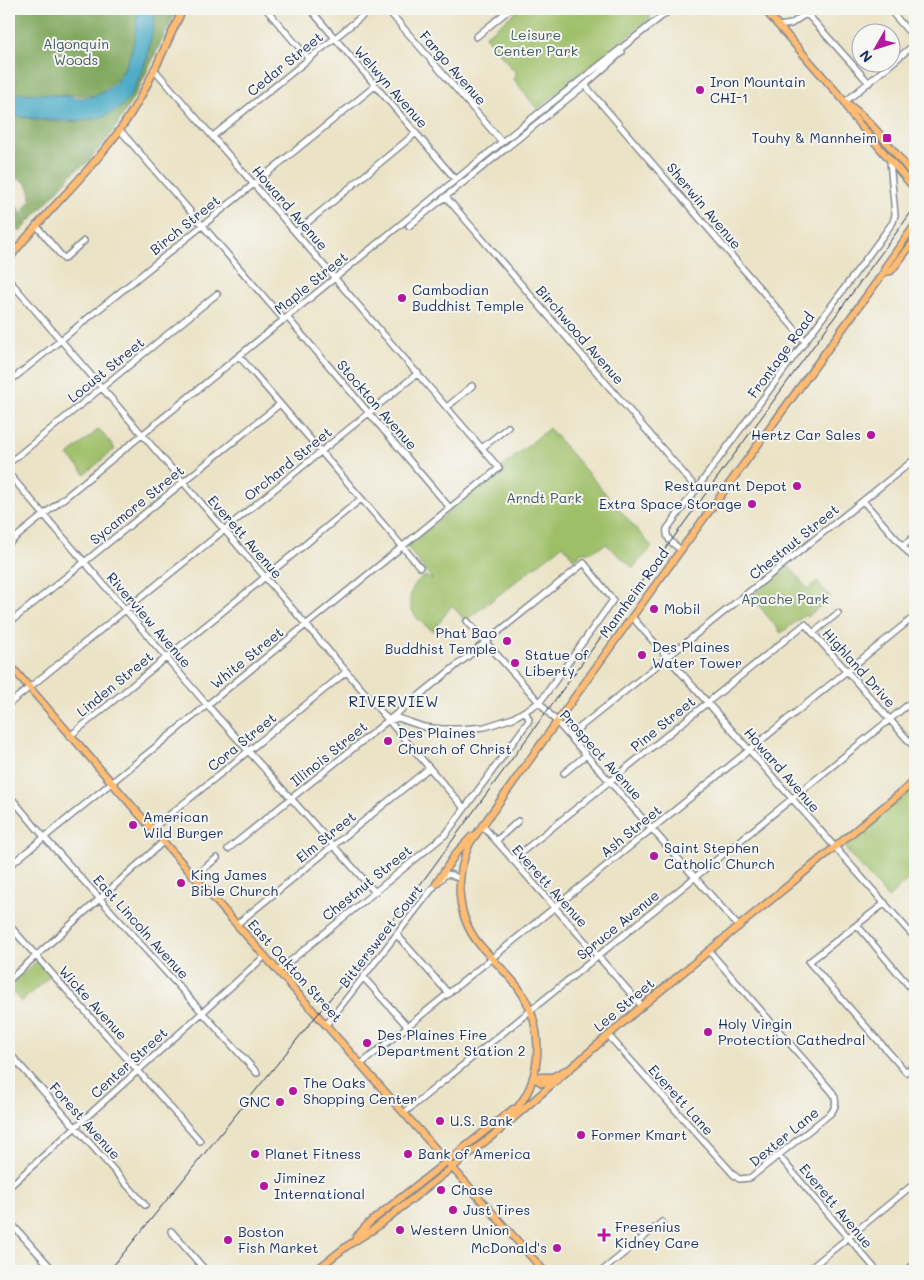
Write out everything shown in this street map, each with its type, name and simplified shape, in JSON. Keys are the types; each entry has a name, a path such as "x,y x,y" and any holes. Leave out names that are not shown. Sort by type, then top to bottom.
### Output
{"main road":[{"path":"9,259 36,225 102,154 120,130 154,69 183,9"},
{"path":"764,9 845,102 864,119 915,177"},
{"path":"845,102 850,113 915,189"},
{"name":"Mannheim Road","path":"521,1102 531,1085 537,1064 537,1029 530,1010 516,986 478,943 467,925 459,896 465,854 476,832 884,272 885,267 915,225"},
{"name":"Mannheim Road","path":"884,272 891,270 915,240"},
{"name":"East Oakton Street","path":"9,664 111,783 447,1161 542,1271"},
{"name":"Lee Street","path":"315,1271 347,1246 374,1229 499,1130 642,1006 915,781"},
{"path":"436,884 456,853 476,832"},
{"path":"533,1077 552,1076 569,1069"},
{"path":"533,1077 538,1082 546,1083 560,1079"},
{"path":"499,1130 521,1102"},
{"name":"Lee Street","path":"347,1246 369,1223 521,1102"}],"street":[{"path":"266,9 309,59"},
{"name":"Welwyn Avenue","path":"310,9 456,180"},
{"name":"Cedar Street","path":"213,136 371,9"},
{"name":"Fargo Avenue","path":"387,9 502,142"},
{"path":"476,36 510,9"},
{"name":"Maple Street","path":"9,543 502,142 671,9"},
{"path":"889,9 915,39"},
{"path":"779,26 791,24 804,15 809,16 869,83"},
{"path":"789,37 791,24"},
{"name":"Maple Street","path":"410,226 585,86 612,62 630,42"},
{"path":"845,102 915,44"},
{"name":"Howard Avenue","path":"154,69 499,468"},
{"name":"Birch Street","path":"10,379 375,86"},
{"name":"Sherwin Avenue","path":"585,86 805,341"},
{"name":"Stockton Avenue","path":"120,130 450,508"},
{"path":"296,232 416,133"},
{"name":"Frontage Road","path":"681,550 666,535 667,529 893,222 895,215 890,161"},
{"name":"Birchwood Avenue","path":"446,197 697,489"},
{"path":"36,225 64,258 84,241"},
{"name":"Everett Avenue","path":"9,280 464,808"},
{"name":"Locust Street","path":"9,463 217,294"},
{"path":"238,356 420,567"},
{"name":"Orchard Street","path":"9,704 418,373"},
{"path":"447,407 472,386"},
{"name":"Sycamore Street","path":"9,623 280,404"},
{"path":"482,448 508,426"},
{"name":"Chestnut Street","path":"570,736 915,459"},
{"name":"White Street","path":"9,866 499,468"},
{"name":"Riverview Avenue","path":"9,474 207,705 375,892"},
{"name":"Linden Street","path":"70,736 361,499"},
{"path":"863,501 915,560"},
{"path":"903,546 915,536"},
{"name":"Illinois Street","path":"228,849 584,564 613,600 540,702"},
{"path":"813,634 838,613"},
{"name":"Ash Street","path":"361,1064 915,616"},
{"name":"Howard Avenue","path":"632,618 915,938"},
{"name":"Prospect Avenue","path":"467,621 739,927"},
{"name":"Highland Drive","path":"805,624 915,748"},
{"name":"Pine Street","path":"512,860 805,624"},
{"name":"Cora Street","path":"152,829 346,672"},
{"name":"Spruce Avenue","path":"404,1113 915,699"},
{"path":"388,720 398,718 424,727 442,729 472,729 498,723 540,702"},
{"name":"Chestnut Street","path":"278,971 446,834 528,722 529,719 525,711"},
{"path":"564,773 586,754"},
{"name":"Elm Street","path":"237,924 430,768"},
{"name":"East Lincoln Avenue","path":"9,795 44,837 257,1073"},
{"path":"496,841 518,821"},
{"name":"Everett Avenue","path":"482,825 642,1006"},
{"path":"9,980 163,842"},
{"path":"194,876 217,858"},
{"name":"Bittersweet Court","path":"326,1025 436,884 446,874 460,879"},
{"path":"885,903 809,962 906,1072 915,1064"},
{"name":"Wicke Avenue","path":"9,925 200,1141"},
{"path":"856,925 915,992"},
{"path":"397,934 449,994"},
{"name":"Dexter Lane","path":"709,951 833,1093 836,1102 831,1113 779,1156 750,1178 739,1178"},
{"name":"Center Street","path":"9,1187 265,956"},
{"path":"364,978 408,1027"},
{"name":"Everett Lane","path":"608,1035 734,1176 739,1178"},
{"name":"Forest Avenue","path":"9,1053 145,1205"},
{"name":"Everett Avenue","path":"779,1156 877,1271"},
{"path":"806,1271 915,1183"},
{"path":"9,1221 54,1271"},
{"path":"602,1271 662,1222"},
{"path":"171,1232 206,1271"},
{"path":"906,1271 915,1264"}],"green space":[{"name":"Algonquin Woods","path":"9,9 138,9 135,36 123,71 106,89 94,96 16,94 9,87"},
{"name":"Algonquin Woods","path":"155,9 177,9 138,90 112,133 87,163 76,170 30,221 26,217 24,210 30,201 29,187 19,179 9,179 9,115 47,121 70,122 99,116 119,107 132,93 143,71 150,46"},
{"name":"Leisure Center Park","path":"520,9 644,9 651,18 537,109 513,78 516,73 485,36"},
{"path":"18,207 28,224 20,232 10,220 13,212"},
{"name":"Arndt Park","path":"549,428 652,547 633,568 606,544 591,552 582,552 575,560 563,545 465,621 452,605 433,631 413,613 410,595 415,584 425,576 433,580 407,547"},
{"path":"99,429 115,449 85,474 68,455"},
{"name":"Apache Park","path":"789,566 808,589 817,581 831,598 807,617 805,615 781,633 751,596"},
{"path":"915,788 915,873 888,898 846,850 846,845"},
{"path":"37,961 50,976 21,1002 9,986"}],"water":[{"path":"138,9 155,9 147,56 149,59 146,59 134,88 124,104 113,112 85,120 53,120 9,115 9,93 83,98 106,91 123,72 128,60 135,34"}],"railway":[{"path":"109,1271 373,946 425,878 915,207"}],"place":[{"name":"Iron Mountain CHI-1","path":"700,90"},
{"name":"Touhy & Mannheim","path":"887,138"},
{"name":"Cambodian Buddhist Temple","path":"402,298"},
{"name":"Hertz Car Sales","path":"871,435"},
{"name":"Restaurant Depot","path":"797,486"},
{"name":"Extra Space Storage","path":"752,504"},
{"name":"Mobil","path":"654,609"},
{"name":"Phat Bao Buddhist Temple","path":"507,641"},
{"name":"Des Plaines Water Tower","path":"642,655"},
{"name":"Statue of Liberty","path":"515,663"},
{"name":"Des Plaines Church of Christ","path":"388,741"},
{"name":"American Wild Burger","path":"133,825"},
{"name":"Saint Stephen Catholic Church","path":"654,856"},
{"name":"King James Bible Church","path":"181,883"},
{"name":"Holy Virgin Protection Cathedral","path":"708,1032"},
{"name":"Des Plaines Fire Department Station 2","path":"367,1043"},
{"name":"The Oaks Shopping Center","path":"293,1091"},
{"name":"GNC","path":"280,1102"},
{"name":"U.S. Bank","path":"440,1121"},
{"name":"Former Kmart","path":"581,1135"},
{"name":"Planet Fitness","path":"255,1154"},
{"name":"Bank of America","path":"408,1154"},
{"name":"Jiminez International","path":"264,1186"},
{"name":"Chase","path":"441,1190"},
{"name":"Just Tires","path":"453,1210"},
{"name":"Western Union","path":"400,1230"},
{"name":"Fresenius Kidney Care","path":"604,1235"},
{"name":"Boston Fish Market","path":"228,1240"},
{"name":"McDonald's","path":"557,1248"}],"district":[{"name":"RIVERVIEW","path":"394,702"}]}
